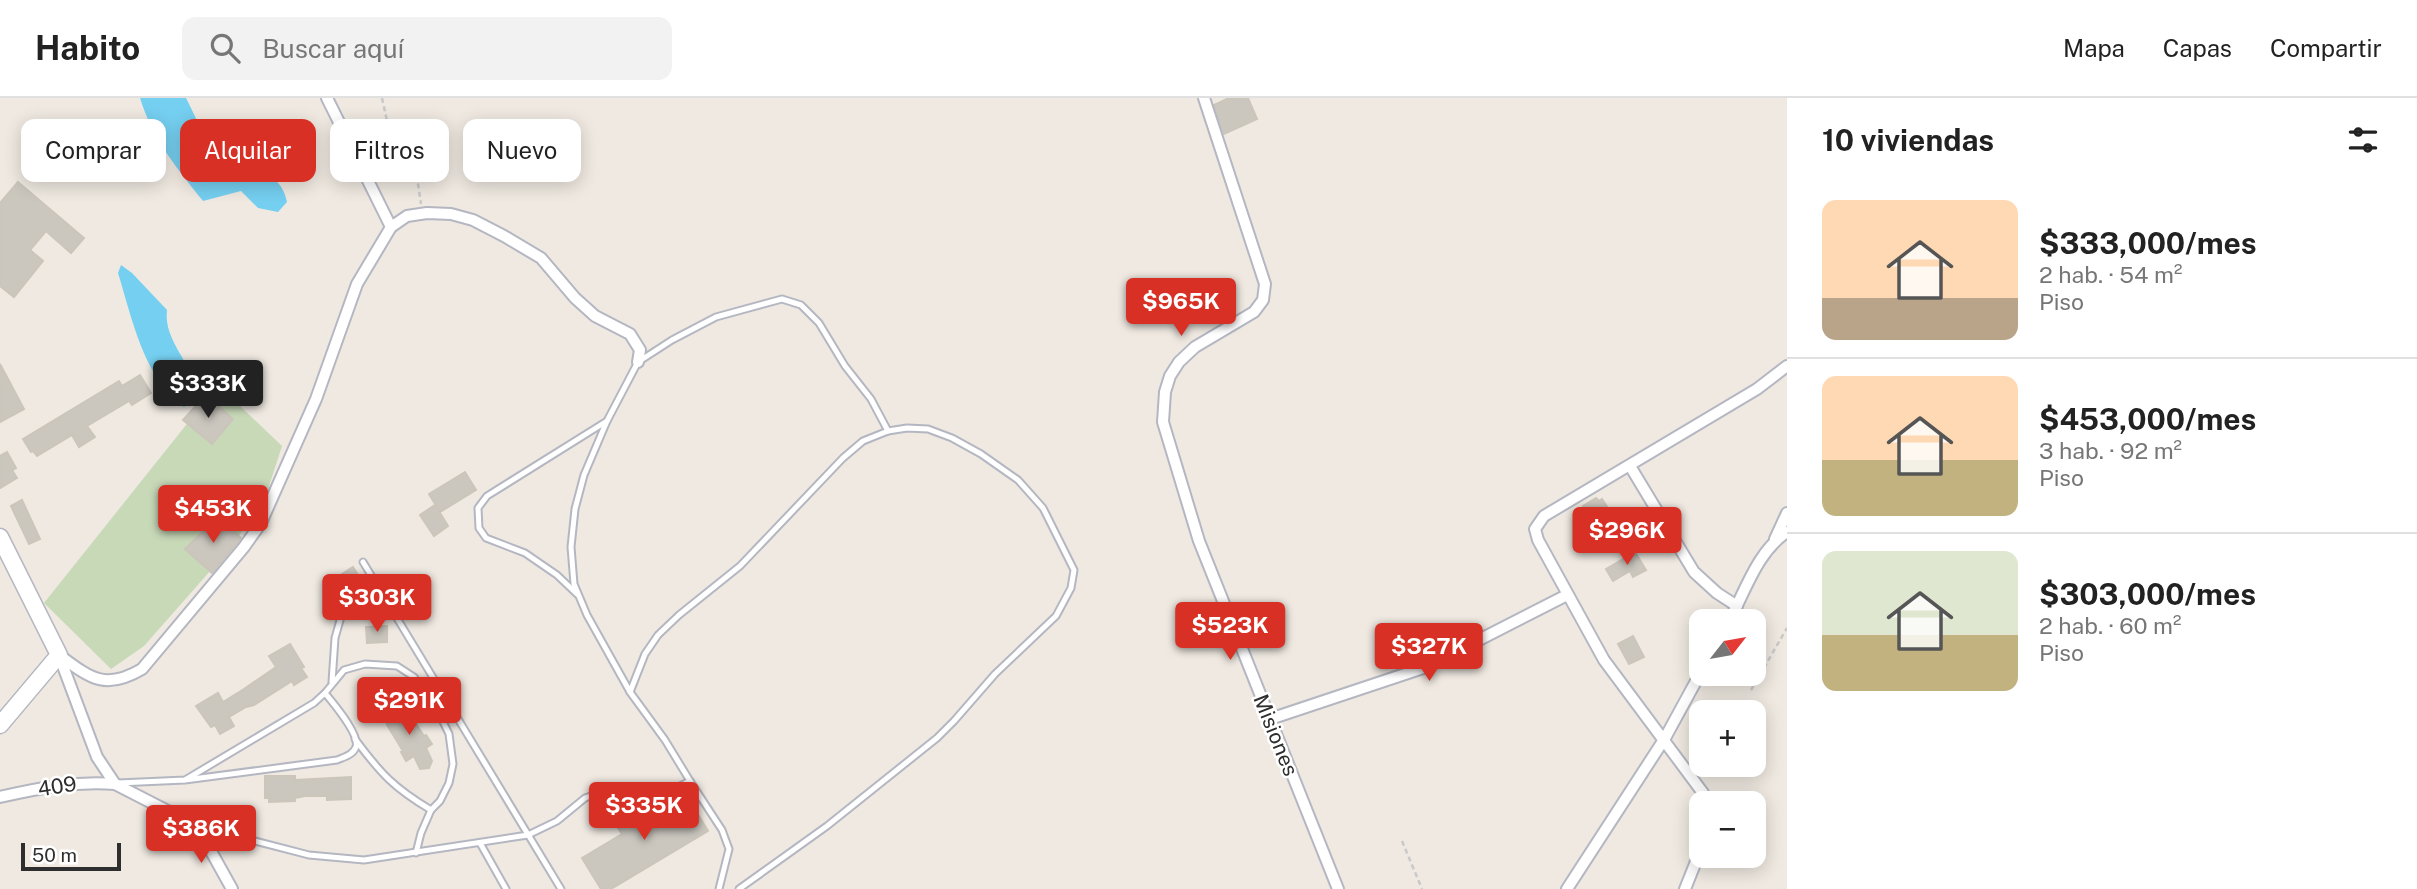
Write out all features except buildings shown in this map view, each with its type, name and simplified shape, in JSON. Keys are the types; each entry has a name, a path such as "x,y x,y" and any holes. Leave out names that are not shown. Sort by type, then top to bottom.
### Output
{"main road":[{"path":"0,537 59,655 0,725"}],"street":[{"path":"327,98 391,228"},
{"name":"Misiones","path":"1204,98 1265,284 1263,300 1254,312 1195,347 1179,362 1165,391 1163,422 1199,541 1338,889"},
{"path":"59,655 85,674 105,682 126,678 142,669 244,547 261,523 277,490 316,399 357,284 391,228 407,216 452,214 473,220 541,258 575,298 595,316 630,334 640,350 638,362"},
{"path":"1702,791 1665,738 1627,693 1604,660 1538,540 1535,529 1544,516 1757,389 1787,366"},
{"path":"1630,466 1694,572 1737,607 1762,555 1773,541 1787,513"},
{"path":"1773,541 1787,531"},
{"path":"1269,719 1426,667 1567,595"},
{"path":"59,655 97,757 115,784 197,826 232,889"},
{"path":"1567,889 1665,738 1693,686"},
{"name":"409","path":"0,797 55,785 88,782 115,784"},
{"path":"1685,889 1693,868"}],"lane":[{"path":"719,889 729,849 722,830 665,740 630,692 587,615 574,584 571,547 575,509 584,475 607,421 638,362 716,317 782,299 801,306 819,323 845,366 871,399 888,431"},
{"path":"579,596 556,575 525,553 486,538 479,528 478,508 487,496 607,421"},
{"path":"630,692 645,654 658,635 678,615 740,566 843,458 863,441 888,431 928,429 981,454 1018,480 1043,508 1074,570 1071,588 1056,617 995,674 937,738 827,825 738,889"},
{"path":"363,562 561,889"},
{"path":"331,684 335,638 342,613"},
{"path":"185,780 314,703 344,670 365,664 397,666 414,677 435,703 449,734 453,764 449,783 440,801 431,810 416,853"},
{"path":"325,693 382,775 404,794 431,810"},
{"path":"115,784 185,780 337,760 350,755 356,747 355,739"},
{"path":"197,826 309,855 364,860 528,835 557,821 586,798 602,793 677,788 690,781"},
{"path":"480,843 506,889"}],"path":[{"path":"382,98 389,130 418,184 423,214"},
{"path":"1751,690 1787,628"},
{"path":"1402,841 1422,889"}],"green space":[{"path":"218,385 282,446 268,489 233,545 144,646 111,669 44,603"}],"water":[{"path":"140,98 186,98 196,119 180,119 180,171 166,151 166,119 148,119"},
{"path":"188,182 277,182 287,202 278,212 258,208 241,191 203,201"},
{"path":"121,265 167,310 170,333 191,374 197,395 184,407 159,381 141,346 118,273"}]}
